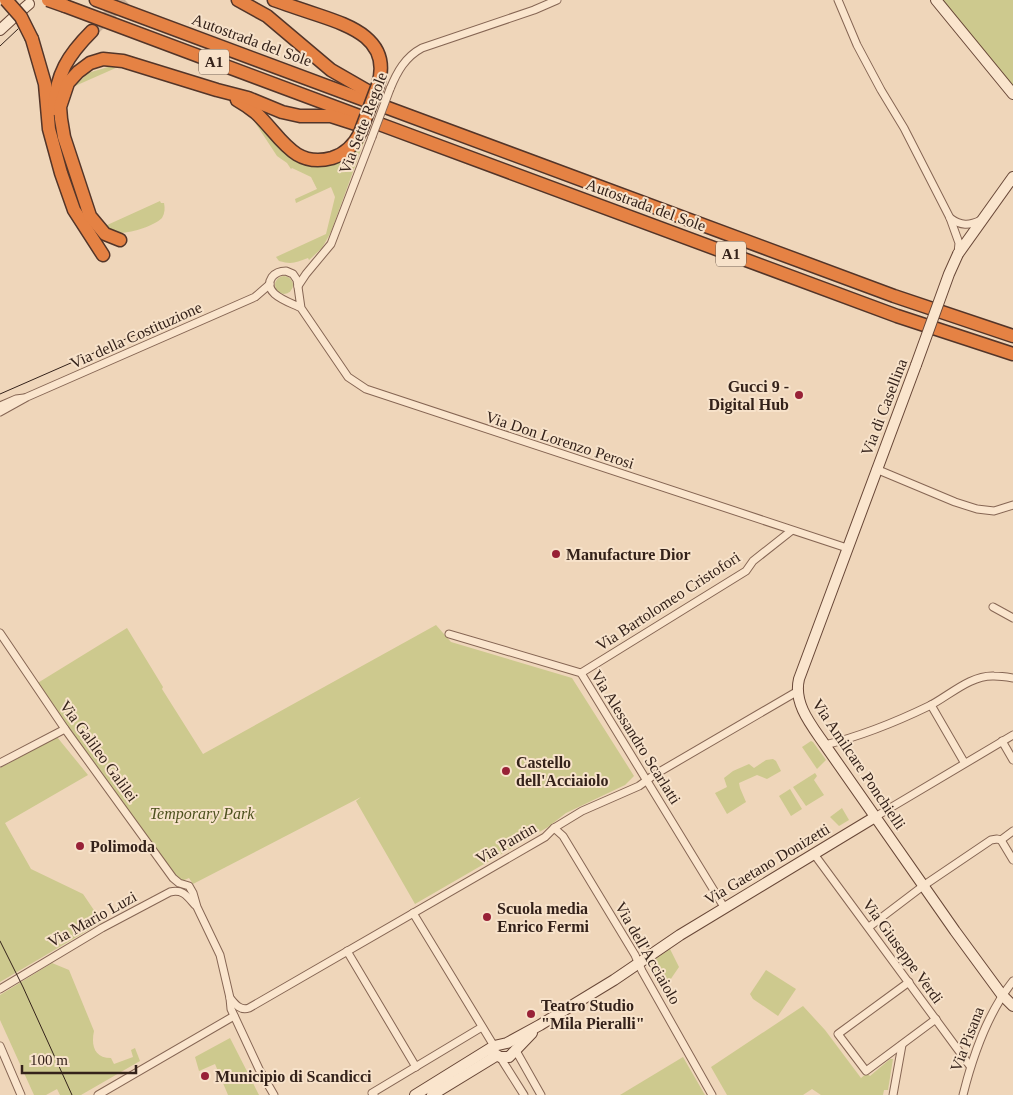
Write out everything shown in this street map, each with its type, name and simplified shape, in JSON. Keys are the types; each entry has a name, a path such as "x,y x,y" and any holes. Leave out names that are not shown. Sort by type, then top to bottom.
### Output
{"highway":[{"path":"6,0 21,17 32,39 45,84 49,130 74,210 103,255"},
{"name":"Autostrada del Sole","path":"48,0 369,128 450,150 897,316 1013,354"},
{"name":"Autostrada del Sole","path":"96,0 381,96 455,134 894,296 1013,336"},
{"path":"238,0 273,20 331,70 381,96"},
{"path":"216,90 249,107 262,118 292,151 310,160 325,160 340,155 369,128 381,96 379,60 374,48 364,35 346,25 274,0"},
{"path":"61,173 52,128 56,86 69,57 92,31"},
{"path":"120,240 105,234 90,216 64,137 60,107 66,88 71,79 90,63 116,59 248,98 290,114 331,116 369,128"}],"street":[{"name":"Via Sette Regole","path":"381,96 410,56 422,48 558,0"},
{"path":"838,0 857,45 904,128 950,218 959,243 958,254"},
{"path":"936,0 1013,94"},
{"path":"0,30 12,20"},
{"name":"Via Sette Regole","path":"278,296 290,297 331,244 369,128"},
{"name":"Via di Casellina","path":"1013,177 958,254 876,469 955,502 977,509 990,511 1013,505"},
{"path":"950,218 963,225 974,224 983,218"},
{"path":"278,296 271,290 270,284 274,275 281,271 286,271 295,276 297,287"},
{"name":"Via della Costituzione","path":"0,412 27,397 255,297 270,284"},
{"name":"Via Don Lorenzo Perosi","path":"297,287 301,308 348,377 366,390 847,548"},
{"name":"Via Don Lorenzo Perosi","path":"278,296 301,308"},
{"name":"Via della Costituzione","path":"255,297 278,296"},
{"name":"Via della Costituzione","path":"0,406 16,399 27,397"},
{"name":"Via Amilcare Ponchielli","path":"876,469 799,679 798,691 803,711 825,745 1002,996"},
{"name":"Via Bartolomeo Cristofori","path":"581,673 746,571 753,561 791,531"},
{"path":"992,607 1013,618"},
{"name":"Via Galileo Galilei","path":"0,633 65,729 173,878 179,884 190,888 220,955 230,998 230,1007 259,1069 274,1095"},
{"name":"Via Alessandro Scarlatti","path":"449,634 581,673 648,779 724,907"},
{"path":"825,745 885,726 931,705 965,685 982,678 994,676 1013,678"},
{"name":"Via Pantin","path":"230,998 237,1006 247,1009 545,837 554,828 582,811 639,786 798,691"},
{"path":"931,705 964,762"},
{"path":"0,763 65,729"},
{"name":"Via Gaetano Donizetti","path":"415,1095 495,1052 512,1046 540,1025 724,907 964,762 1013,735"},
{"path":"1002,741 1013,760"},
{"name":"Via dell'Acciaiolo","path":"554,828 563,836 639,963 712,1095"},
{"path":"869,927 923,886 991,840 1001,840 1013,831"},
{"path":"1001,840 1013,860"},
{"name":"Via Giuseppe Verdi","path":"814,854 970,1066"},
{"name":"Via Mario Luzi","path":"0,989 102,928 170,892 179,891 186,894 197,907"},
{"path":"413,913 482,1027 495,1052 524,1095"},
{"path":"347,951 416,1067"},
{"name":"Via Pisana","path":"963,1095 970,1066 982,1034 1002,996 1013,981"},
{"path":"909,982 838,1034 866,1072 936,1019"},
{"name":"Via Pisana","path":"1002,996 1013,1006"},
{"path":"98,1095 234,1016"},
{"path":"374,1095 372,1093 482,1027"},
{"path":"893,1095 902,1045"},
{"path":"0,1046 21,1095"},
{"path":"512,1046 541,1095"},
{"name":"Via Gaetano Donizetti","path":"495,1052 509,1057 512,1046"},
{"name":"Via Gaetano Donizetti","path":"432,1095 495,1052"}],"green space":[{"path":"936,0 1013,0 1013,94"},
{"path":"108,67 118,67 75,86 88,73"},
{"path":"252,118 295,159 357,148 366,136 331,232 322,248 309,260 308,258 288,263 279,261 276,257 326,234 335,197 331,187 296,203 295,199 317,189 311,177 291,169 287,163 277,156"},
{"path":"160,201 164,203 164,214 162,218 152,225 122,233 110,231 105,226"},
{"path":"284,276 290,279 293,285 290,291 284,294 278,291 275,285 278,279"},
{"name":"Temporary Park","path":"436,625 451,642 572,678 634,776 625,785 566,813 548,827 415,904 356,801 361,797 193,884 189,878 182,881 176,879 36,684 127,628 163,687 162,689 203,754"},
{"path":"57,737 88,775 5,823 31,869 83,894 102,922 0,982 0,768"},
{"path":"811,741 826,760 817,769 802,747"},
{"path":"773,759 781,771 767,779 757,775 739,783 746,802 727,814 715,793 727,787 724,778 733,771 749,764 754,768 766,760"},
{"path":"815,773 817,776 814,780 824,795 806,806 793,787"},
{"path":"790,789 802,809 791,816 779,796"},
{"path":"842,808 849,820 839,826 830,817"},
{"path":"670,949 679,967 668,983 661,988 648,964"},
{"path":"52,963 69,970 94,1031 93,1041 97,1053 111,1058 114,1064 133,1057 131,1050 135,1048 140,1061 81,1095 60,1095 57,1089 46,1095 34,1095 0,1020 0,995"},
{"path":"766,970 796,989 778,1016 753,999 750,994"},
{"path":"803,1006 825,1030 861,1078 867,1073 870,1076 890,1059 893,1059 888,1090 884,1090 883,1095 821,1095 812,1089 803,1095 727,1095 711,1067"},
{"path":"230,1038 259,1095 228,1095 215,1064 199,1071 195,1057"},
{"path":"683,1057 705,1095 620,1095"}],"tunnel":[{"path":"92,31 125,0"}],"tram line":[{"path":"0,46 18,29"},
{"path":"0,394 153,327"},
{"path":"0,941 72,1095"}],"place":[{"name":"Gucci 9 - Digital Hub","path":"799,395"},
{"name":"Manufacture Dior","path":"556,554"},
{"name":"Castello dell'Acciaiolo","path":"506,771"},
{"name":"Polimoda","path":"80,846"},
{"name":"Scuola media Enrico Fermi","path":"487,917"},
{"name":"Teatro Studio \"Mila Pieralli\"","path":"531,1014"},
{"name":"Municipio di Scandicci","path":"205,1076"}]}
